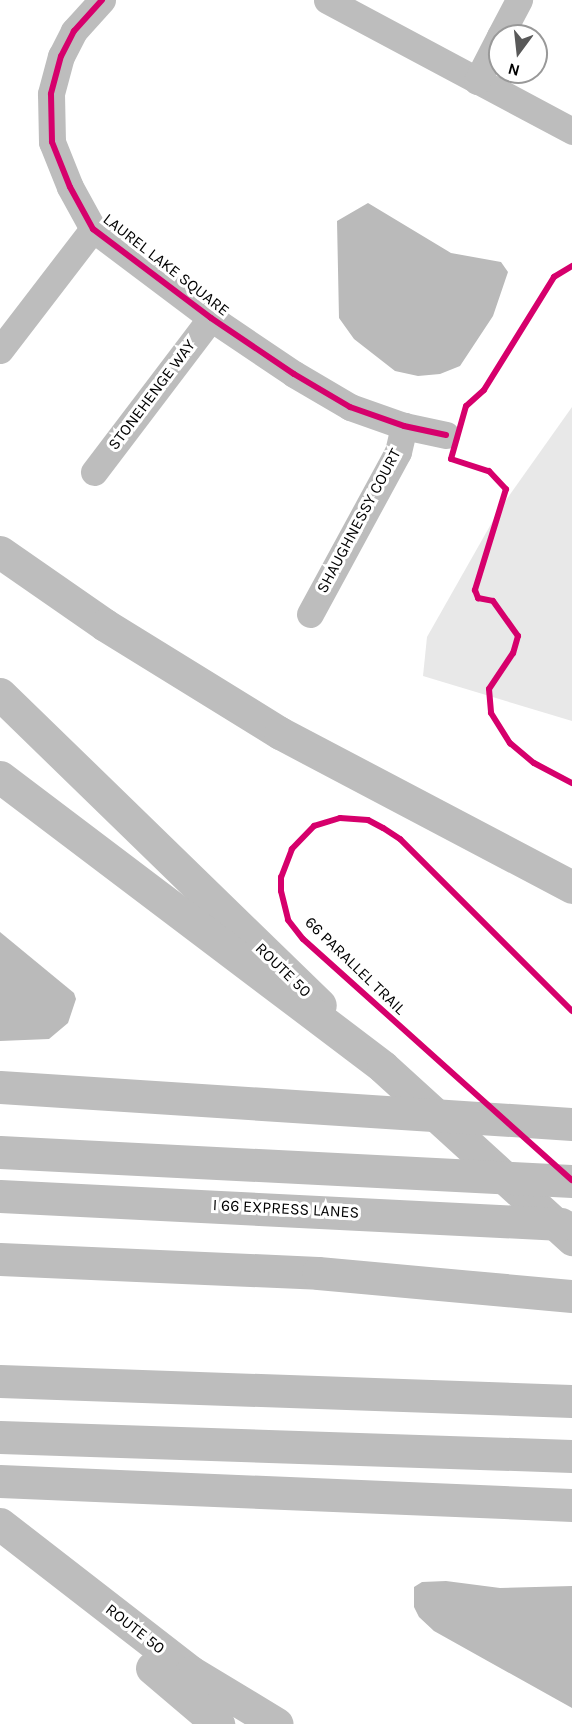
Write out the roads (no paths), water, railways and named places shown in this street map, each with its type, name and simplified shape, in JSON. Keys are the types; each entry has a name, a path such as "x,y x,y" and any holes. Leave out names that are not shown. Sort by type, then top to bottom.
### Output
{"main road":[{"path":"0,552 105,625 280,733 572,887"},
{"name":"ROUTE 50","path":"0,694 383,1067 572,1239"},
{"path":"0,777 383,1067"},
{"path":"0,1087 572,1124"},
{"path":"0,1152 572,1181"},
{"name":"I 66 EXPRESS LANES","path":"0,1196 572,1225"},
{"path":"0,1259 318,1273 557,1294"},
{"path":"0,1381 572,1401"},
{"path":"0,1437 572,1456"},
{"path":"0,1481 572,1505"},
{"path":"3,1534 218,1724"},
{"name":"ROUTE 50","path":"3,1534 191,1672 275,1723"}],"street":[{"path":"327,0 572,131"},
{"path":"506,24 519,0"},
{"name":"LAUREL LAKE SQUARE","path":"96,2 74,32 61,56 51,94 52,142 70,187 93,229 211,318 350,407 404,426 446,435"},
{"path":"477,81 488,59"},
{"path":"0,350 93,229"},
{"name":"STONEHENGE WAY","path":"94,472 211,318"},
{"name":"SHAUGHNESSY COURT","path":"310,614 398,452 404,426"}]}
